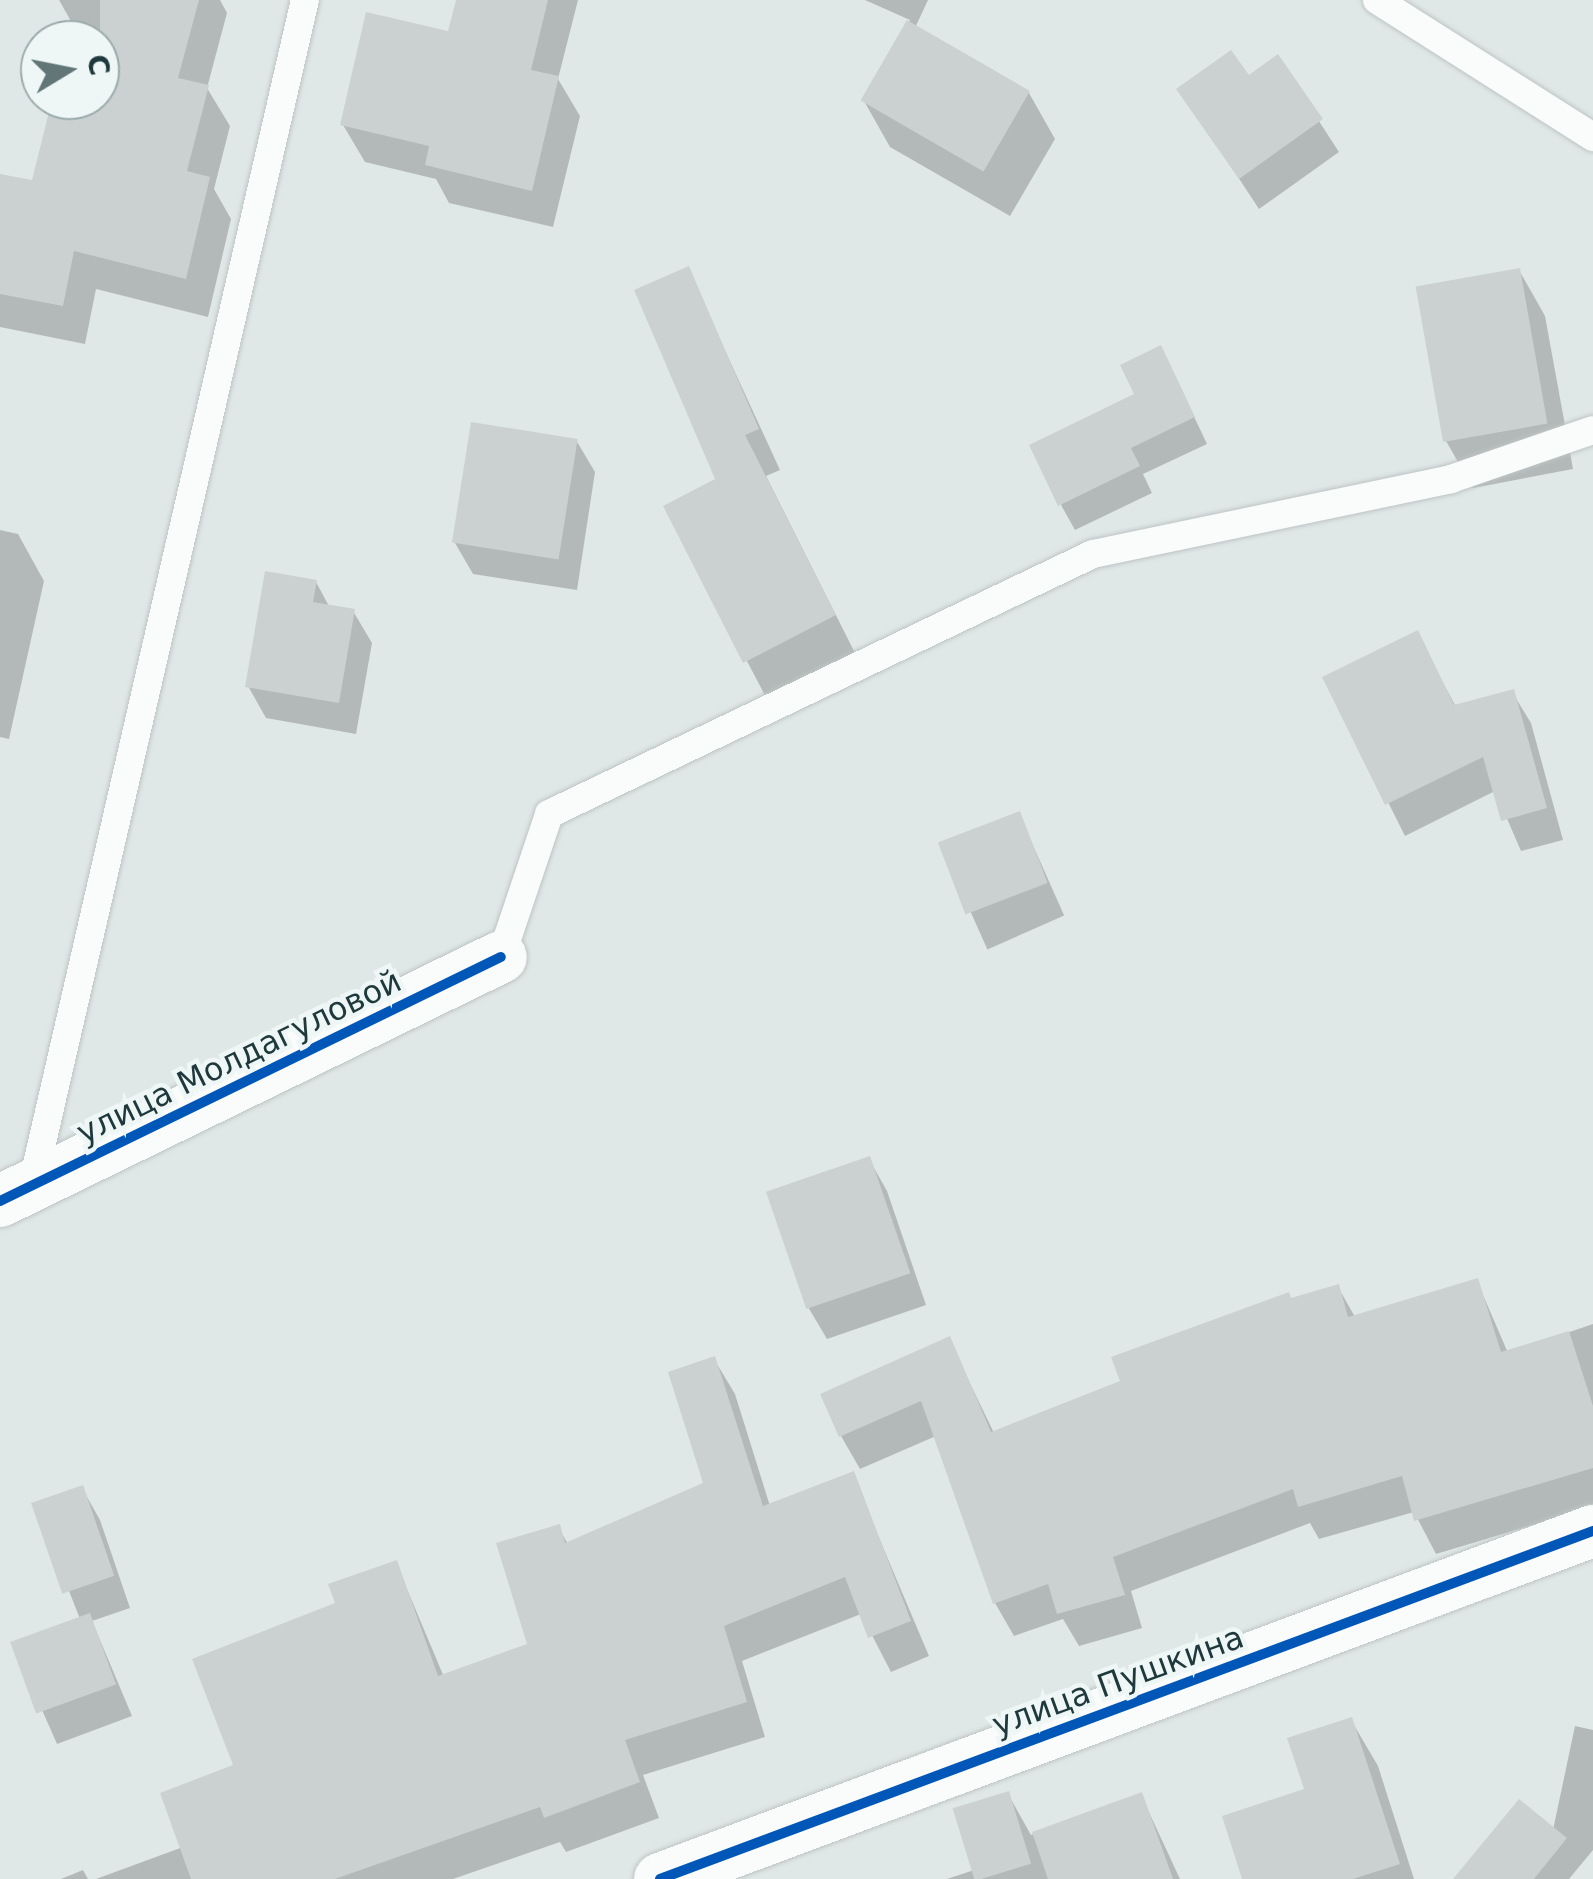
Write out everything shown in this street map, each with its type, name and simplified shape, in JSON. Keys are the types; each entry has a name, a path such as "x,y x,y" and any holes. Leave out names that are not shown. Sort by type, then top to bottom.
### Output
{"street":[{"name":"улица Молдагуловой","path":"16,1194 501,957"},
{"name":"улица Пушкина","path":"660,1879 1593,1531"}],"lane":[{"path":"16,1194 305,0"},
{"path":"1377,0 1593,136"},
{"path":"501,957 549,814 1093,554 1451,479 1593,430"}],"building":[{"path":"100,0 199,0 178,78 209,85 187,171 210,177 186,279 74,251 63,306 0,294 0,174 32,180 47,120 120,120 120,20 100,20"},
{"path":"456,0 548,0 531,70 559,76 532,191 425,165 429,146 340,125 366,12 448,31"},
{"path":"907,20 1030,91 983,172 860,101"},
{"path":"1231,50 1249,75 1278,54 1323,119 1239,179 1176,89"},
{"path":"689,266 759,429 745,435 836,615 743,663 663,506 715,479 634,290"},
{"path":"1520,268 1547,424 1443,442 1416,286"},
{"path":"1161,345 1195,417 1131,448 1140,466 1058,506 1029,445 1134,394 1120,365"},
{"path":"471,422 578,439 559,559 452,542"},
{"path":"265,571 317,580 313,602 355,609 339,703 245,687"},
{"path":"1418,630 1454,705 1514,689 1547,808 1501,821 1483,757 1385,805 1322,677"},
{"path":"1020,811 1048,883 965,914 938,843"},
{"path":"870,1156 910,1273 806,1309 766,1192"},
{"path":"1478,1278 1501,1352 1569,1331 1593,1406 1593,1468 1414,1521 1402,1476 1298,1507 1293,1489 1113,1557 1125,1595 1057,1614 1048,1584 993,1604 921,1401 839,1437 820,1394 950,1336 991,1432 1120,1381 1111,1357 1289,1292 1291,1298 1339,1284 1348,1317"},
{"path":"715,1356 763,1506 854,1471 911,1621 868,1638 845,1577 724,1626 747,1702 625,1740 640,1782 544,1818 540,1807 335,1879 191,1879 160,1793 233,1765 192,1659 335,1603 328,1584 397,1560 438,1676 527,1644 496,1543 560,1524 565,1543 703,1483 668,1372"},
{"path":"83,1485 114,1576 62,1594 31,1503"},
{"path":"90,1613 116,1684 36,1713 10,1642"},
{"path":"1352,1717 1400,1864 1353,1879 1242,1879 1222,1816 1304,1789 1287,1738"},
{"path":"1009,1791 1031,1864 974,1879 953,1808"},
{"path":"1142,1792 1173,1879 1048,1879 1032,1832"},
{"path":"1519,1799 1567,1838 1534,1879 1453,1879"}],"cycle path":[{"path":"0,1201 501,957"},
{"path":"660,1879 1593,1531"}]}
